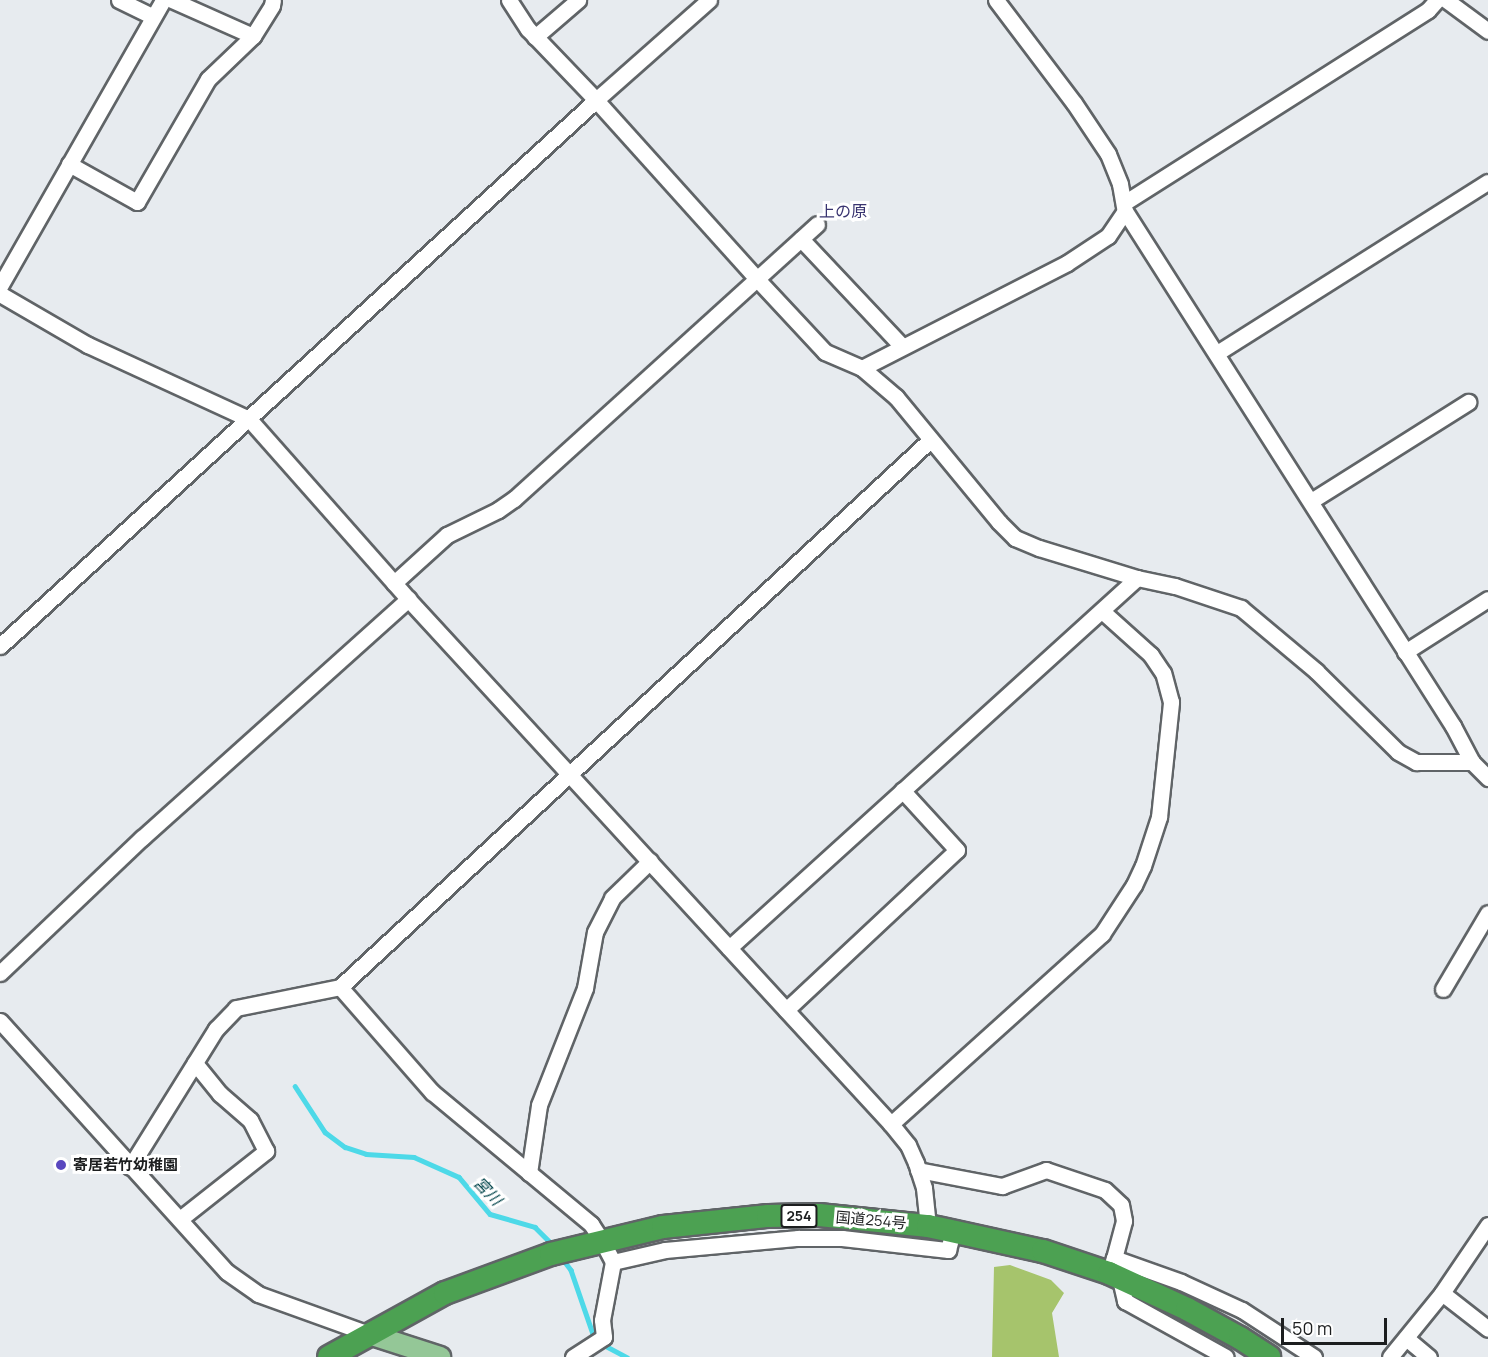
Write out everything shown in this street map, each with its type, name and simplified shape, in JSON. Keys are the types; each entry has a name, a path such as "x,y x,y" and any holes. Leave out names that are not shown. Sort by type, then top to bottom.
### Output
{"highway":[{"name":"国道254号","path":"329,1357 475,1280 521,1263 663,1227 768,1216 819,1215 928,1226 1042,1251 1114,1270 1240,1338 1269,1357"}],"main road":[{"path":"369,1334 440,1357"}],"street":[{"path":"119,0 152,16"},
{"path":"0,286 163,0"},
{"path":"172,0 253,36"},
{"path":"69,164 137,202 208,79 253,36 273,0"},
{"path":"510,0 536,37 825,352 862,368 896,397 1015,538 1039,548 1137,578 1175,586 1241,608 1316,671 1373,730 1407,757 1416,762 1472,762"},
{"path":"536,37 578,0"},
{"path":"0,646 596,100 709,0"},
{"path":"996,0 1074,103 1108,154 1124,207 1453,726 1472,762 1488,778"},
{"path":"862,368 902,346 982,309 1067,263 1108,236 1124,207 1418,17 1437,0"},
{"path":"1446,0 1488,31"},
{"path":"1217,353 1488,182"},
{"path":"394,583 447,535 498,510 514,499 817,224"},
{"path":"801,238 902,346"},
{"path":"0,294 88,345 249,419 408,599 891,1124 908,1145 918,1170 924,1188 928,1226"},
{"path":"1311,501 1468,402"},
{"path":"130,1167 216,1029 236,1008 340,987 568,773 930,440"},
{"path":"729,948 902,790 1103,612 1137,578"},
{"path":"0,973 142,838 408,599"},
{"path":"1405,652 1488,599"},
{"path":"891,1124 1102,934 1134,885 1143,866 1159,817 1171,702 1163,673 1150,655 1103,612"},
{"path":"786,1010 957,850 902,790"},
{"path":"529,1173 539,1105 585,988 595,932 612,898 650,861"},
{"path":"1443,989 1488,913"},
{"path":"340,987 432,1092 591,1224 602,1241 614,1262 599,1340 573,1357"},
{"path":"0,1021 227,1272 258,1294 369,1334"},
{"path":"180,1219 266,1151 250,1120 220,1094 195,1063"},
{"path":"918,1170 1002,1186 1046,1170 1105,1191 1121,1205 1124,1221 1114,1270 1125,1300 1226,1357"},
{"path":"1390,1357 1442,1293 1488,1225"},
{"path":"614,1262 665,1250 798,1238 842,1238 948,1250 953,1231"},
{"path":"1114,1270 1182,1282 1242,1310 1314,1357"},
{"path":"1442,1293 1488,1329"},
{"path":"1406,1338 1429,1357"}],"green space":[{"path":"1010,1265 1051,1280 1064,1293 1052,1313 1059,1357 992,1357 994,1267"}],"waterway":[{"name":"宮川","path":"295,1086 325,1132 345,1147 366,1154 414,1157 459,1177 490,1214 535,1227 554,1246"},
{"name":"宮川","path":"562,1258 571,1270 593,1334 604,1345 627,1357"}],"place":[{"name":"寄居若竹幼稚園","path":"61,1165"}],"district":[{"name":"上の原","path":"843,211"}]}
